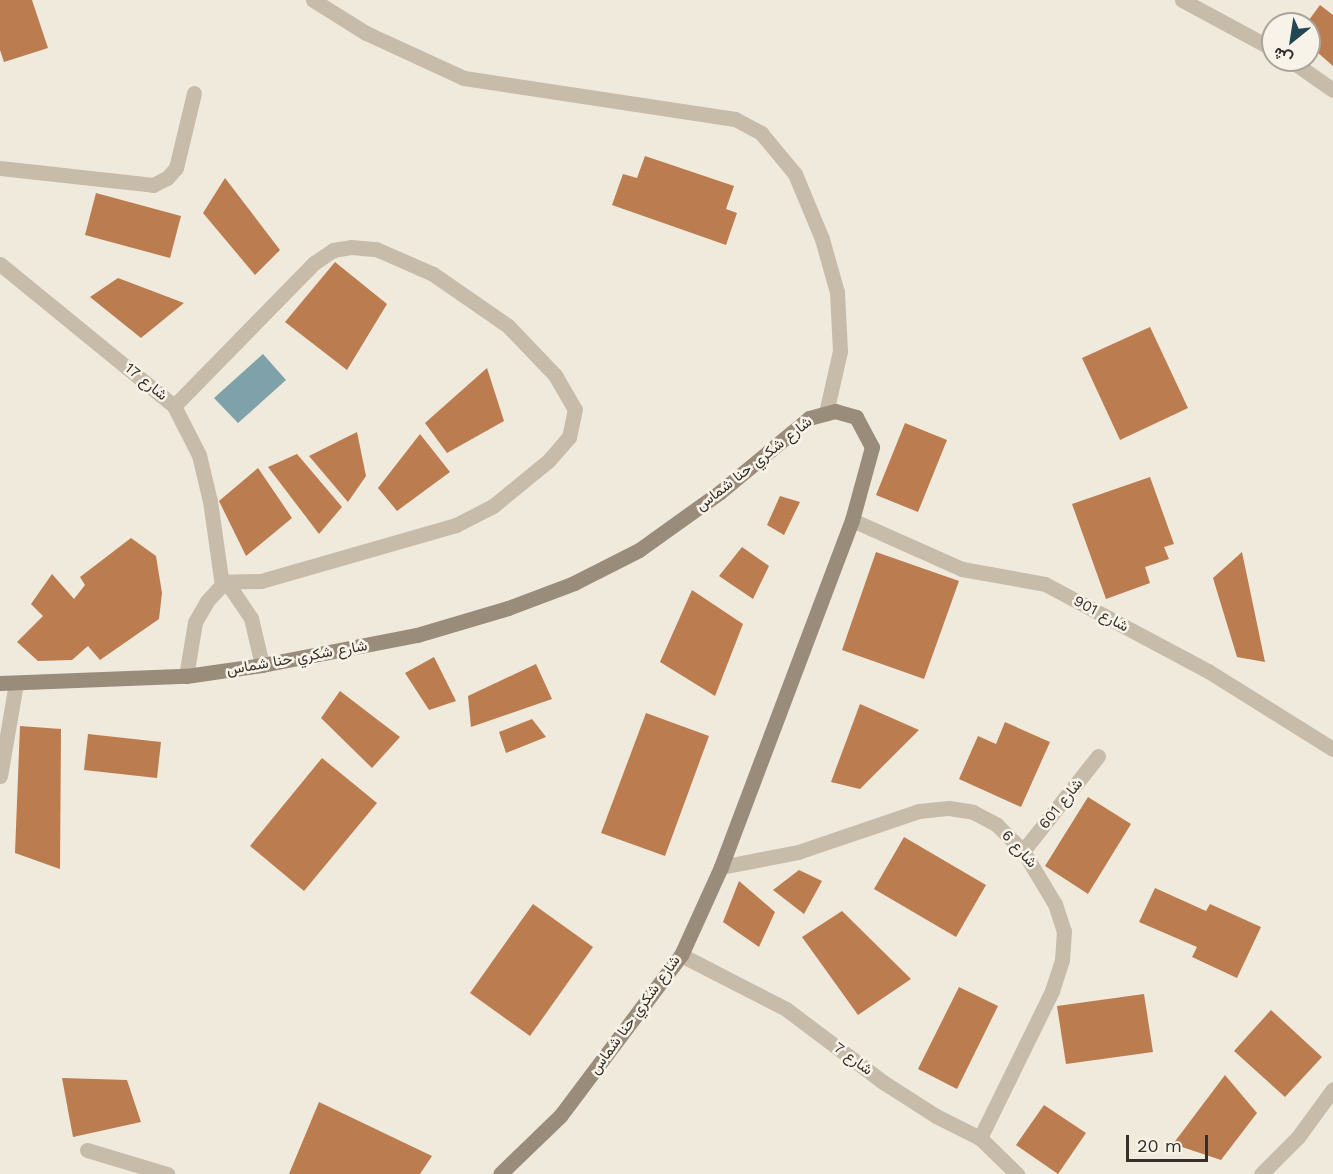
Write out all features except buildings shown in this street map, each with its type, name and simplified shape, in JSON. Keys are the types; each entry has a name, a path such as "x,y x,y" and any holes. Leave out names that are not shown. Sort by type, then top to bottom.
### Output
{"street":[{"path":"313,0 366,33 464,78 735,119 761,133 795,174 822,239 837,292 840,351 826,413"},
{"path":"1182,0 1261,43"},
{"path":"1307,72 1333,90"},
{"path":"0,168 153,185 167,178 176,168 194,93"},
{"path":"174,406 314,263 333,250 351,247 376,249 433,274 508,326 555,375 575,409 575,422 562,447 493,506 456,525 261,581 222,584 207,601 195,622 186,676"},
{"name":"شارع 17","path":"0,264 174,406 199,455 222,584"},
{"name":"شارع شكري حنا شماس","path":"0,683 186,676 262,665 417,635 508,608 574,583 639,550 720,492 809,418 835,411 856,417 872,447 852,520 721,867 681,955 560,1116 500,1174"},
{"name":"شارع 901","path":"852,520 962,569 1045,584 1208,671 1333,749"},
{"path":"222,584 230,587 251,618 262,665"},
{"path":"0,776 16,683"},
{"name":"شارع 601","path":"1023,851 1098,756"},
{"name":"شارع 6","path":"721,867 798,852 919,811 949,808 973,812 997,825 1023,851 1055,904 1064,930 1062,960 1052,991 980,1138"},
{"name":"شارع 7","path":"681,955 786,1009 883,1082 936,1116 980,1138 1017,1174"},
{"path":"1261,1174 1298,1137 1333,1089"},
{"path":"87,1150 166,1174"}],"water":[{"path":"263,354 286,380 238,423 214,398"}]}
